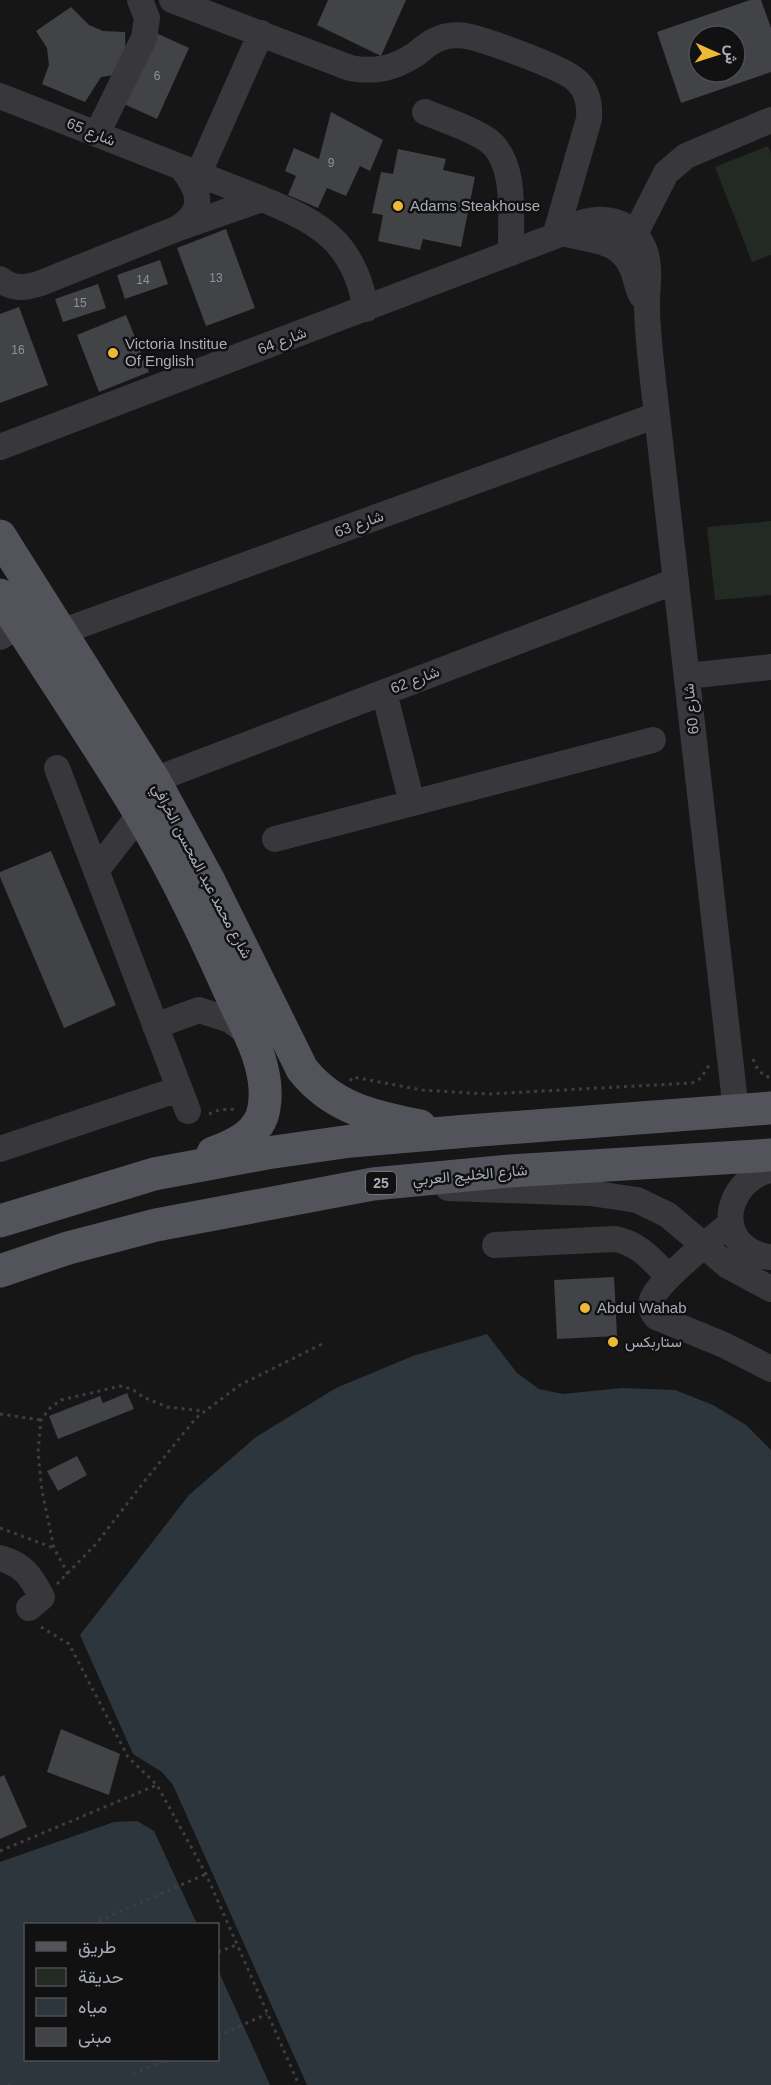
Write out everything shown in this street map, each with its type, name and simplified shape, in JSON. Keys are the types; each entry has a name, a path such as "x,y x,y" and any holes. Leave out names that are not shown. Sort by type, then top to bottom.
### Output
{"main road":[{"name":"شارع محمد عبد المحسن الخرافي","path":"0,536 31,625 140,814 203,931 302,1069 322,1091 334,1099 376,1116 453,1132"},
{"name":"شارع محمد عبد المحسن الخرافي","path":"0,595 31,625 154,780 205,873 249,1034 258,1055 265,1083 264,1108 257,1126 249,1135 230,1146 154,1174"},
{"path":"0,1221 154,1174 267,1153 453,1132 771,1108"},
{"path":"510,1171 519,1165 531,1162 636,1154 644,1146 645,1134 640,1125 626,1118"},
{"name":"شارع الخليج العربي","path":"0,1271 68,1248 156,1224 373,1184 510,1171 771,1155"}],"street":[{"path":"97,134 144,38 147,18 140,0"},
{"path":"172,0 350,68 371,71 401,63 441,38 468,36 572,76 585,90 590,109 559,235 598,239 619,249 632,267 646,307"},
{"path":"176,229 192,216 197,204 196,190 190,171 261,33"},
{"name":"شارع 65","path":"0,96 262,199 302,217 334,239 354,266 366,309"},
{"path":"425,112 482,137 500,154 505,163 509,183 511,253"},
{"path":"646,307 649,285 647,261 641,242 635,234 666,173 686,156 771,120"},
{"path":"0,279 15,287 41,284 176,229 262,199"},
{"name":"شارع 64","path":"0,447 559,235 577,224 596,219 618,222 635,234"},
{"name":"شارع 60","path":"646,307 736,1111"},
{"name":"شارع 63","path":"31,625 657,415"},
{"name":"شارع 62","path":"154,780 676,581"},
{"path":"687,676 771,667"},
{"path":"384,692 412,803"},
{"path":"275,839 653,740"},
{"path":"0,1149 183,1100 57,768"},
{"path":"96,871 140,814"},
{"path":"199,1010 209,996 221,989 232,972"},
{"path":"155,1026 199,1010 230,1020 249,1034"},
{"path":"771,1170 749,1180 736,1194 729,1214 733,1234 748,1249 771,1257"},
{"path":"373,1184 489,1191 590,1193 637,1200 668,1215 728,1266 771,1289"},
{"path":"730,1224 669,1277 653,1296 651,1307 656,1317 724,1345 771,1369"},
{"path":"495,1245 623,1240 644,1252 669,1277"},
{"path":"0,1558 16,1563 31,1576 37,1611"}],"path":[{"path":"752,1051 756,1067 771,1078"},
{"path":"334,1099 352,1077 422,1090 488,1094 686,1084 701,1078 708,1069 710,1058"},
{"path":"297,2084 206,1874 157,1785 128,1756 69,1644 37,1611 96,1544 196,1418 240,1385 322,1344"},
{"path":"68,1574 54,1548 42,1491 38,1452 40,1420 50,1407 61,1400 120,1386 132,1389 143,1397 167,1407 206,1411"},
{"path":"0,1414 40,1420"},
{"path":"0,1528 54,1548"},
{"path":"0,1851 157,1785"},
{"path":"95,1923 206,1874"},
{"path":"219,1953 236,1945"},
{"path":"219,2036 267,2014"},
{"path":"133,2074 163,2061"},
{"path":"8,2085 15,2082"}],"green space":[{"path":"768,146 771,153 771,255 752,262 715,167"},
{"path":"771,521 771,595 715,600 707,527"}],"water":[{"path":"487,1334 517,1373 539,1389 563,1394 622,1388 675,1390 713,1405 746,1425 771,1450 771,2085 307,2085 173,1785 162,1772 133,1754 80,1635 189,1495 256,1437 336,1388 413,1356"},
{"path":"137,1821 154,1831 197,1923 24,1923 24,2061 219,2061 219,1972 270,2085 0,2085 0,1862 114,1822"}],"building":[{"path":"328,0 406,0 381,56 317,25"},
{"path":"750,0 761,0 771,28 771,72 747,80 747,24 687,24 687,84 736,84 681,103 657,32"},
{"path":"71,7 89,25 103,31 125,32 126,73 101,77 85,102 42,84 49,65 47,48 36,31"},
{"path":"156,33 189,48 157,119 124,104"},
{"path":"331,112 383,140 370,171 360,166 346,196 327,188 318,208 288,195 296,176 285,171 294,148 319,159"},
{"path":"398,149 446,159 443,170 475,177 461,247 423,239 420,250 378,241 383,215 372,213 381,172 393,174"},
{"path":"226,229 255,308 206,326 177,248"},
{"path":"160,260 168,284 125,299 117,275"},
{"path":"98,284 106,308 63,322 55,299"},
{"path":"19,307 48,385 0,403 0,314"},
{"name":"Victoria Institue Of English","path":"126,315 149,372 99,392 77,335"},
{"path":"51,851 116,1005 64,1028 0,877 0,872"},
{"name":"Abdul Wahab","path":"614,1277 617,1336 557,1339 554,1280"},
{"path":"127,1393 134,1409 58,1439 49,1416 100,1396 103,1403"},
{"path":"77,1456 87,1475 58,1491 47,1471"},
{"path":"61,1729 120,1754 109,1795 47,1772"},
{"path":"4,1775 27,1827 0,1839 0,1777"}],"place":[{"name":"Adams Steakhouse","path":"398,206"},
{"name":"Victoria Institue Of English","path":"113,353"},
{"name":"Abdul Wahab","path":"585,1308"},
{"name":"ستاربكس","path":"613,1342"}]}
